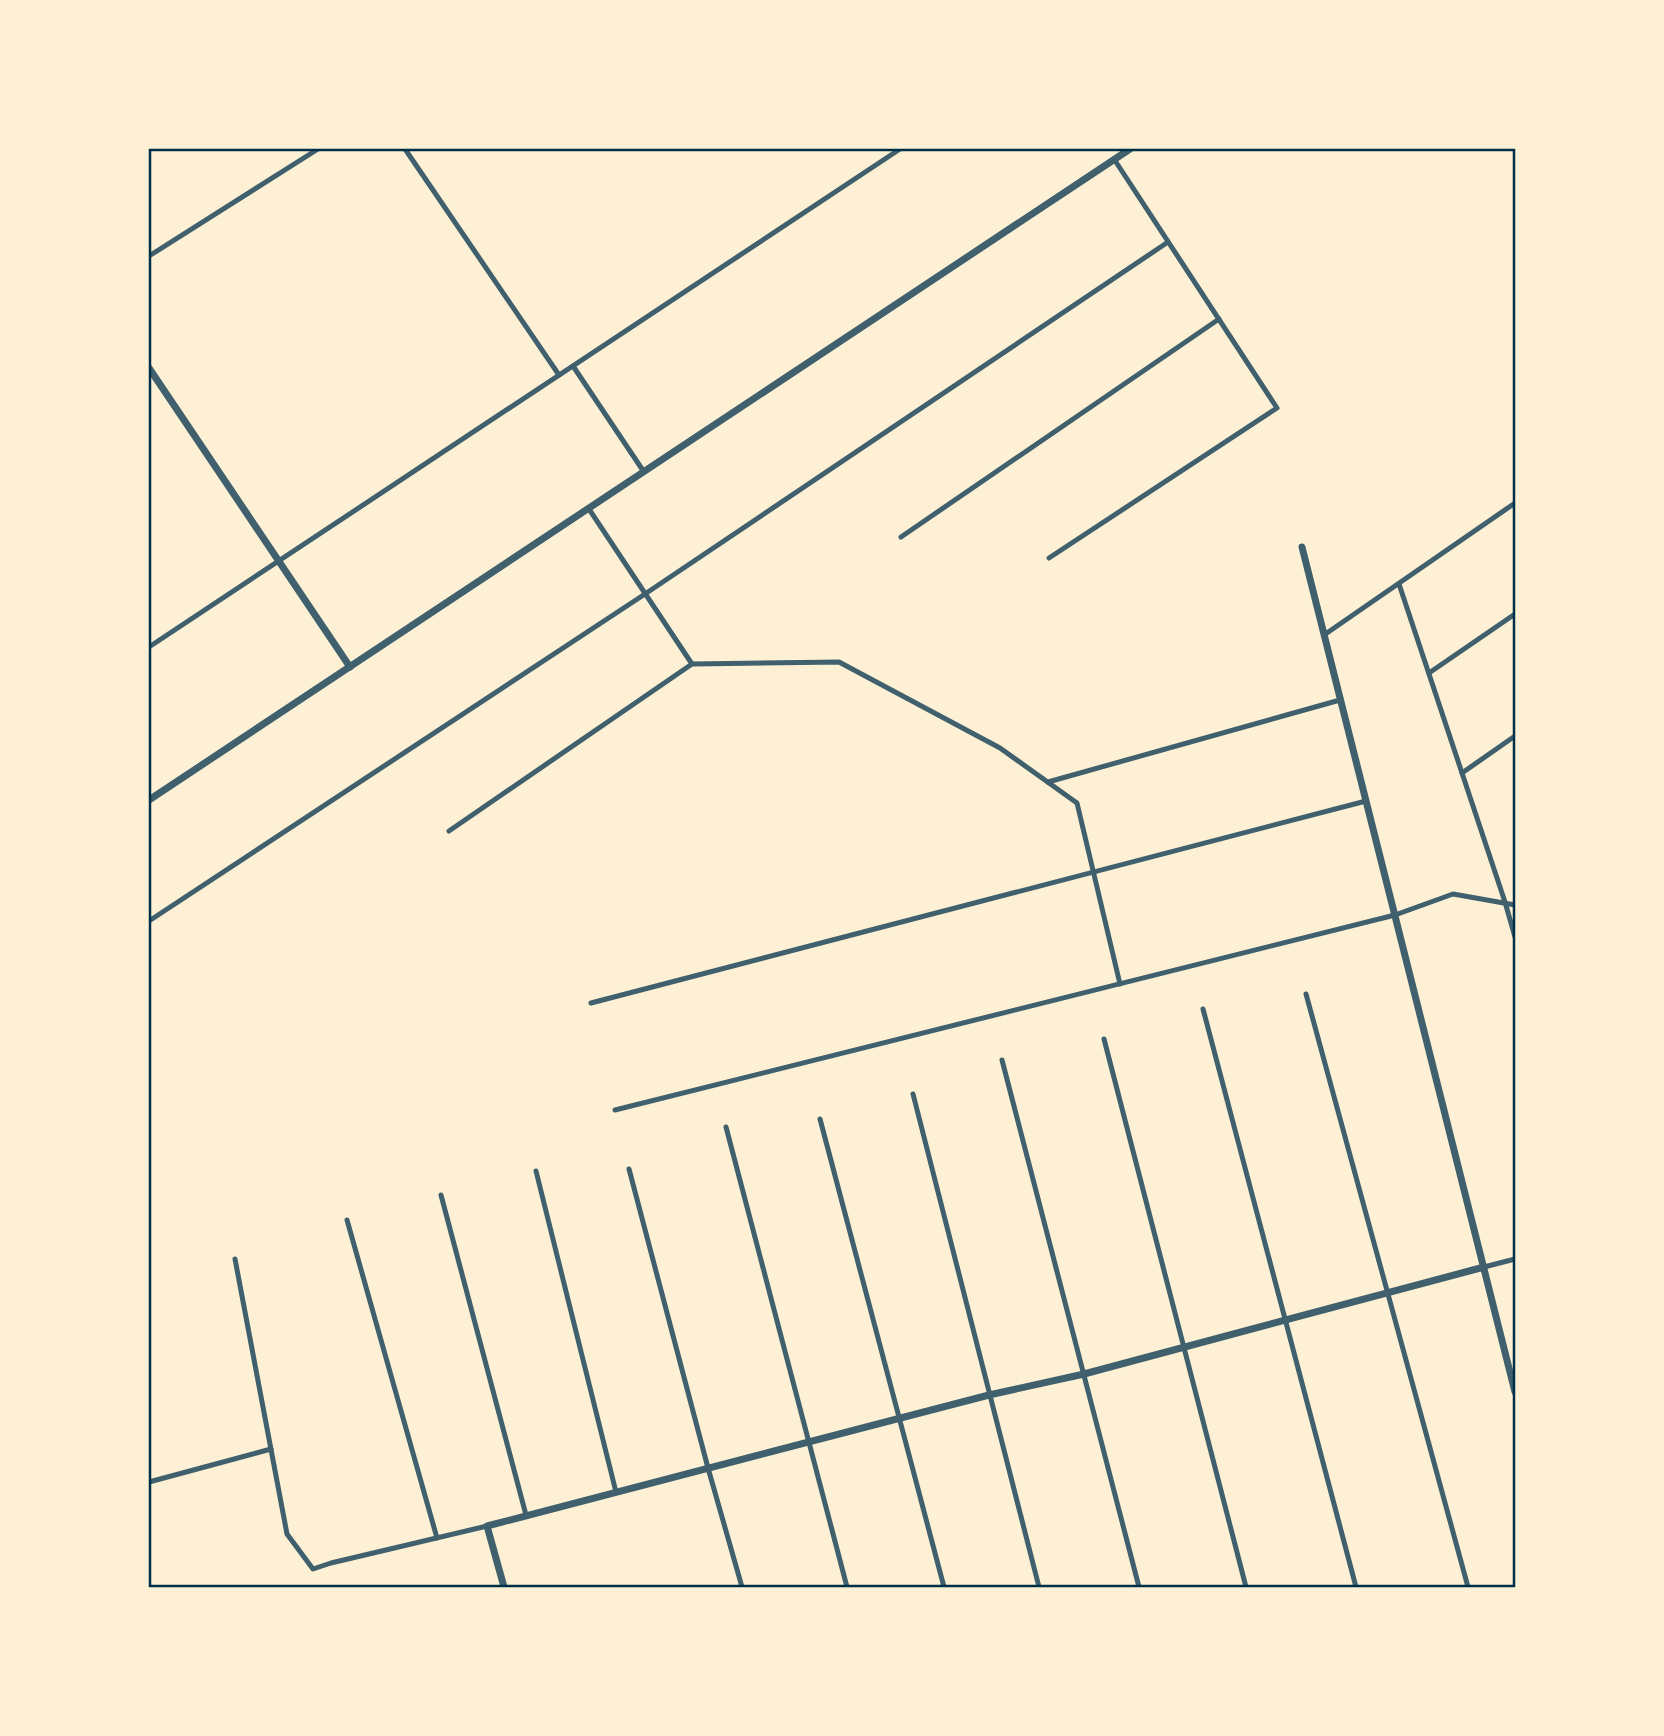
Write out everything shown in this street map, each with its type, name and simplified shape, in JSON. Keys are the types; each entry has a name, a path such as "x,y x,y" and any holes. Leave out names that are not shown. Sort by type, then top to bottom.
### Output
{"street":[{"path":"149,800 1130,149"},
{"path":"149,368 349,667"},
{"path":"1301,547 1515,1392"},
{"path":"504,1587 487,1526 989,1395 1084,1374 1484,1267"}],"lane":[{"path":"149,256 318,149"},
{"path":"405,149 559,375"},
{"path":"149,648 900,149"},
{"path":"1049,558 1277,408 1114,159"},
{"path":"149,921 645,594 1168,242"},
{"path":"901,537 1219,319"},
{"path":"573,366 644,472"},
{"path":"1324,635 1515,503"},
{"path":"589,509 692,664"},
{"path":"1399,584 1506,902 1515,937"},
{"path":"1429,673 1515,614"},
{"path":"449,831 692,664 839,662 1000,748 1077,803 1119,984"},
{"path":"1048,782 1340,701"},
{"path":"1462,773 1515,736"},
{"path":"591,1003 1366,801"},
{"path":"615,1110 1395,915 1452,894 1515,905"},
{"path":"1306,994 1468,1587"},
{"path":"1203,1009 1356,1587"},
{"path":"1104,1039 1246,1587"},
{"path":"1002,1060 1139,1587"},
{"path":"913,1094 1039,1587"},
{"path":"820,1119 944,1587"},
{"path":"726,1127 847,1587"},
{"path":"629,1169 742,1587"},
{"path":"536,1171 616,1492"},
{"path":"441,1195 526,1515"},
{"path":"347,1220 437,1538"},
{"path":"235,1259 287,1534 313,1569 487,1526"},
{"path":"1484,1267 1515,1259"},
{"path":"149,1482 271,1449"}]}
